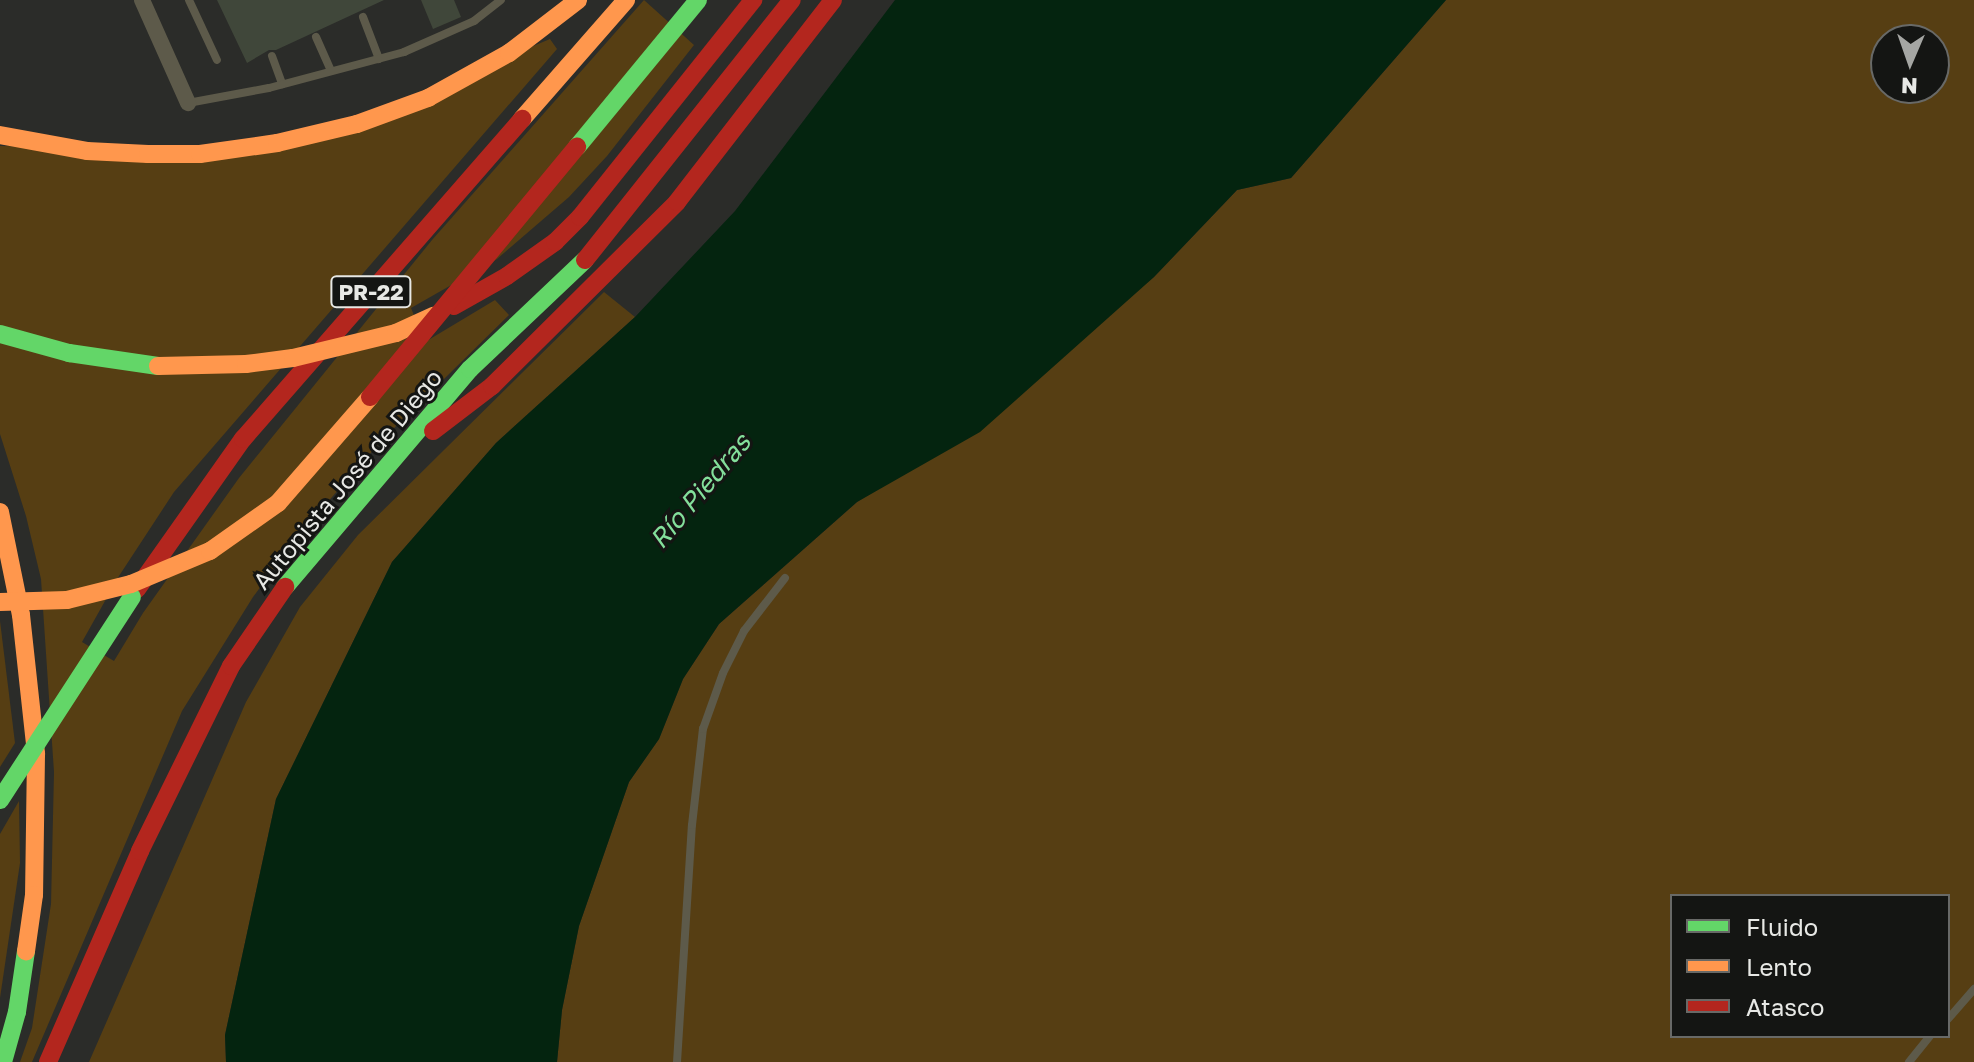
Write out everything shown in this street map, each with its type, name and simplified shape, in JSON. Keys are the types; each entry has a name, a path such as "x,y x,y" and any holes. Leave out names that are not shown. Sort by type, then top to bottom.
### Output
{"highway":[{"path":"0,135 87,151 148,154 200,154 277,143 357,124 428,98 509,53 578,0"},
{"name":"PR-22","path":"0,800 132,597 243,439 626,0"},
{"path":"0,602 67,600 131,584 210,551 278,503 371,396 698,0"},
{"path":"0,334 106,360 158,366 246,364 293,358 396,333 454,306 507,276 555,242 580,217 753,0"},
{"name":"Autopista José de Diego","path":"48,1062 140,851 231,666 287,584 470,369 595,251 792,0"},
{"path":"384,469 492,386 677,202 833,0"},
{"path":"0,512 21,615 36,754 34,895 17,1012 3,1062"}],"street":[{"path":"142,0 188,103"}],"lane":[{"path":"189,0 217,60"},
{"path":"188,103 282,84 404,52 474,21 501,0"},
{"path":"363,17 379,59"},
{"path":"316,37 331,71"},
{"path":"272,56 282,84"},
{"path":"677,1062 692,825 703,729 723,673 744,631 785,578"},
{"path":"1950,1017 1974,989"},
{"path":"1909,1062 1928,1038"}],"shaded area":[{"path":"644,0 694,45 607,156 569,197 497,259 411,308 425,342 495,300 509,315 382,440 297,537 253,597 182,711 32,1062 20,1062 32,1028 51,904 54,772 41,579 26,516 0,434 0,146 284,150 550,39 557,49 174,492 119,576 82,642 114,661 143,613 239,478 432,240"},
{"path":"1446,0 1974,0 1974,1062 557,1062 562,1010 579,926 629,782 659,739 683,679 719,624 857,502 916,466 1154,277 1237,190 1291,178"},
{"path":"604,292 635,317 496,443 392,562 276,799 225,1035 226,1062 89,1062 246,702 300,607 358,535"},
{"path":"0,621 15,743 0,767"},
{"path":"19,801 20,863 0,998 0,834"}],"water":[{"name":"Río Piedras","path":"895,0 1446,0 1291,178 1237,190 1154,277 980,432 857,502 719,624 683,679 659,739 629,782 579,926 562,1010 557,1062 226,1062 225,1035 276,799 392,562 496,443 635,317 735,211"}],"building":[{"path":"217,0 384,0 276,50 269,50 247,63"},
{"path":"421,0 454,0 461,17 433,29"}],"traffic: fast":[{"path":"577,147 698,0"},
{"path":"285,587 470,369 585,260"},
{"path":"0,334 69,353 158,366"},
{"path":"0,800 132,597"},
{"path":"3,1062 17,1012 26,951"}],"traffic: slow":[{"path":"0,135 87,151 148,154 200,154 277,143 357,124 428,98 509,53 578,0"},
{"path":"522,119 626,0"},
{"path":"158,366 246,364 293,358 396,333 433,316"},
{"path":"0,602 67,600 131,584 210,551 278,503 370,397"},
{"path":"0,512 21,615 36,754 34,895 26,951"}],"traffic: jam":[{"path":"454,306 507,276 555,242 580,217 753,0"},
{"path":"585,260 792,0"},
{"path":"433,431 492,386 677,202 833,0"},
{"path":"137,589 243,439 522,119"},
{"path":"370,397 577,147"},
{"path":"48,1062 140,851 231,666 285,587"}]}
